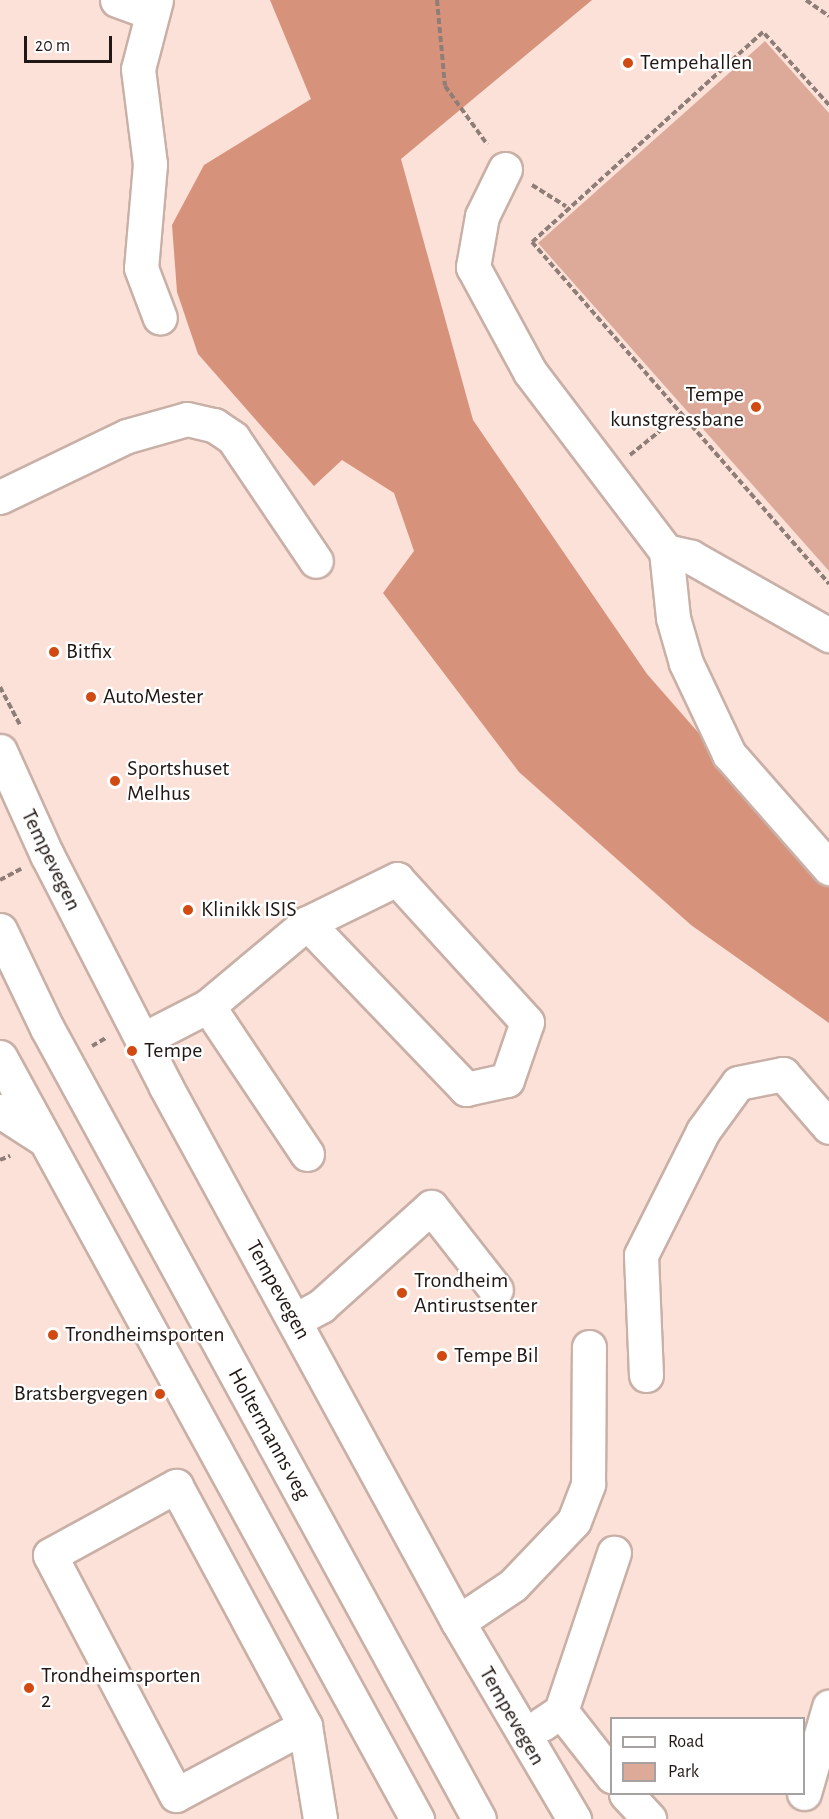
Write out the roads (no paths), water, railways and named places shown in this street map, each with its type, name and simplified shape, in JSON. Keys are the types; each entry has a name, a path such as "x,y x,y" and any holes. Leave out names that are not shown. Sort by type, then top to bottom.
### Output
{"main road":[{"path":"117,0 153,6 138,69 150,164 141,268 160,318"},
{"path":"505,169 483,216 473,267 530,372 605,475 666,551 673,618 703,706 729,754 829,868"},
{"path":"0,498 127,436 187,419 214,425 233,438 316,561"},
{"path":"666,551 691,557 829,635"},
{"name":"Tempevegen","path":"0,751 128,1037 295,1320 458,1622 574,1819"},
{"path":"128,1037 208,1006 307,923 397,879 527,1022 507,1080 466,1089 307,923"},
{"name":"Holtermanns veg","path":"3,951 479,1819"},
{"path":"208,1006 307,1154"},
{"path":"0,1057 417,1819"},
{"path":"646,1375 641,1255 703,1131 738,1083 783,1074 829,1127"},
{"path":"0,1111 45,1140"},
{"path":"295,1320 321,1306 431,1207 496,1290"},
{"path":"458,1622 513,1585 574,1521 588,1484 589,1347"},
{"path":"305,1726 176,1795 50,1555 176,1486 305,1726 320,1819"},
{"path":"522,1734 561,1711 614,1553"},
{"path":"805,1786 829,1707"},
{"path":"561,1711 610,1773"},
{"path":"627,1795 649,1819"},
{"path":"796,1819 802,1795"}],"place":[{"name":"Tempehallen","path":"628,63"},
{"name":"Tempe kunstgressbane","path":"756,407"},
{"name":"Bitfix","path":"54,652"},
{"name":"AutoMester","path":"91,697"},
{"name":"Sportshuset Melhus","path":"115,781"},
{"name":"Klinikk ISIS","path":"188,910"},
{"name":"Tempe","path":"132,1051"},
{"name":"Trondheim Antirustsenter","path":"402,1293"},
{"name":"Trondheimsporten","path":"53,1335"},
{"name":"Tempe Bil","path":"442,1356"},
{"name":"Bratsbergvegen","path":"160,1394"},
{"name":"Trondheimsporten 2","path":"29,1688"}]}
